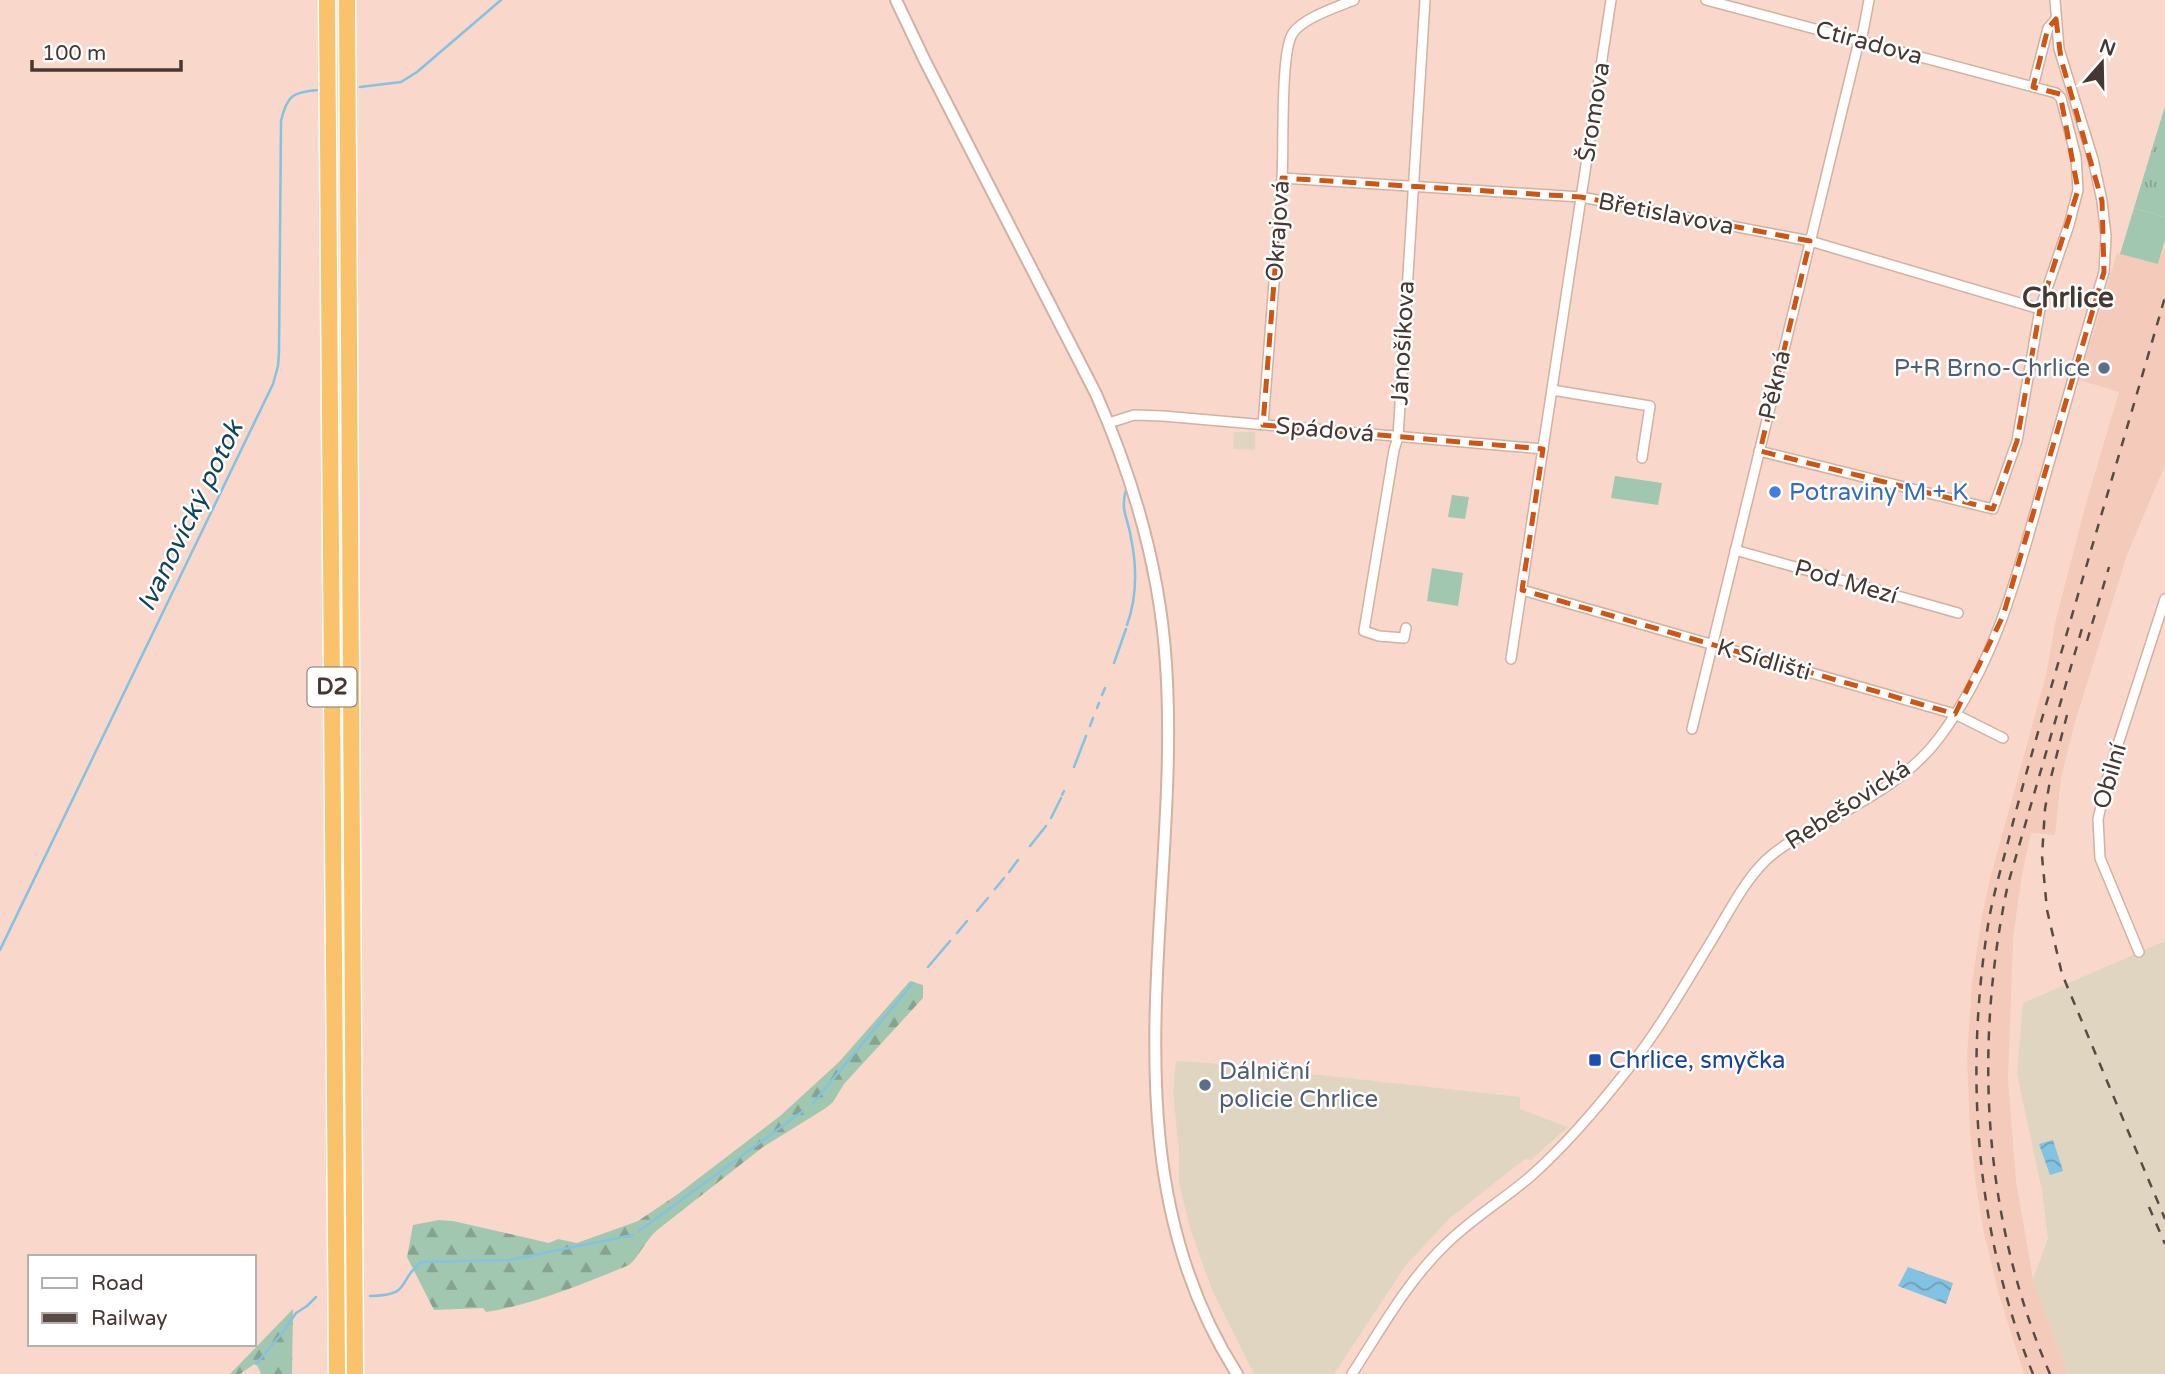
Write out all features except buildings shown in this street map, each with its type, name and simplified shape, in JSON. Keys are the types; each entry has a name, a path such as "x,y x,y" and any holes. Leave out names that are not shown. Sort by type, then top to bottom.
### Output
{"highway":[{"name":"D2","path":"327,0 337,1374"},
{"name":"D2","path":"347,0 355,1374"}],"street":[{"path":"896,0 1082,365 1121,450 1147,533 1167,664 1167,758 1155,1066 1158,1144 1172,1220 1182,1256 1212,1331 1237,1374"},
{"name":"Okrajová","path":"1263,425 1290,38 1304,23 1354,0"},
{"name":"Jánošíkova","path":"1406,628 1404,638 1379,636 1364,631 1398,437 1425,0"},
{"name":"Šromova","path":"1511,659 1612,0"},
{"name":"Ctiradova","path":"1706,0 2056,93 2061,98 2076,157 2078,190 2040,309"},
{"name":"Pěkná","path":"1692,729 1869,0"},
{"name":"Rebešovická","path":"1352,1374 1405,1292 1429,1261 1458,1232 1530,1177 1583,1124 1629,1068 1669,1012 1746,884 1763,863 1783,846 1849,809 1905,773 1930,749 1982,669 2003,617 2026,546 2104,272 2106,236 2100,190 2062,59 2055,0"},
{"path":"2033,87 2048,28 2056,19"},
{"name":"Břetislavova","path":"1282,178 1581,197 1810,241 2040,309"},
{"path":"1759,451 1993,509 2017,441 2040,309"},
{"path":"1552,390 1650,406 1642,458"},
{"name":"Spádová","path":"1109,423 1141,415 1543,449"},
{"name":"Pod Mezí","path":"1735,550 1958,613"},
{"name":"K Sídlišti","path":"1522,590 1955,714 2003,738"},
{"name":"Obilní","path":"2139,952 2100,858 2098,819 2109,772 2165,599"}],"highlighted area":[{"path":"2056,19 2061,59 2102,201 2104,272 2003,616 1955,714 1522,590 1543,449 1263,425 1282,178 1581,197 1810,241 1760,451 1993,509 2017,441 2040,309 2078,190 2060,94 2033,87 2048,28"}],"shaded area":[{"path":"2165,246 2165,465 2127,555 2075,722 2061,778 2055,835 2031,833 2013,939 2008,1080 2016,1181 2033,1279 2068,1374 2024,1374 1999,1295 1983,1229 1976,1185 1970,1133 1967,1056 1972,983 1990,879 2046,675 2056,619 2087,500 2119,392 2079,380 2117,253 2158,264"},
{"path":"1234,432 1255,432 1255,450 1233,449"},
{"path":"2165,941 2165,1374 2068,1374 2033,1279 2048,1239 2042,1191 2017,1074 2023,1003"},
{"path":"1176,1061 1520,1097 1520,1109 1568,1127 1531,1160 1525,1159 1450,1218 1406,1265 1334,1374 1254,1374 1212,1290 1190,1228 1179,1183 1179,1151 1173,1092"}],"green space":[{"path":"2165,106 2165,217 2134,208"},
{"path":"2134,208 2165,217 2165,240 2158,264 2120,254"},
{"path":"1615,476 1662,483 1658,505 1611,498"},
{"path":"1452,495 1469,497 1465,519 1448,517"},
{"path":"1432,568 1463,573 1458,606 1427,601"},
{"path":"910,981 923,985 923,998 844,1084 833,1102 763,1147 656,1231 629,1265 559,1293 523,1304 486,1312 483,1308 434,1310 407,1257 413,1225 439,1220 453,1221 549,1243 558,1239 577,1243 638,1221 780,1116 839,1062"},
{"path":"293,1309 292,1374 261,1374 256,1363 240,1374 230,1374"}],"water":[{"path":"2053,1140 2063,1171 2050,1175 2039,1144"},
{"path":"1908,1267 1953,1283 1946,1304 1898,1286"}],"waterway":[{"name":"Ivanovický potok","path":"360,87 401,82 417,72 501,0"},
{"name":"Ivanovický potok","path":"0,950 273,384 279,352 281,121 292,96 318,90"},
{"path":"1126,490 1124,509 1135,571 1133,604 1127,625"},
{"path":"1114,663 1126,629"},
{"path":"1102,695 1105,688"},
{"path":"1097,708 1099,703"},
{"path":"1090,726 1093,718"},
{"path":"1074,767 1086,736"},
{"path":"1062,795 1064,791"},
{"path":"1051,818 1061,798"},
{"path":"1030,846 1046,826"},
{"path":"1009,872 1018,860"},
{"path":"995,889 1004,878"},
{"path":"977,911 988,898"},
{"path":"957,933 967,921"},
{"path":"928,967 950,941"},
{"path":"813,1103 913,983"},
{"path":"639,1231 803,1111"},
{"path":"370,1296 398,1290 421,1262 509,1260 633,1235"},
{"path":"256,1364 296,1313 316,1297"}],"railway":[{"path":"2033,1374 2013,1320 1987,1207 1977,1092 1981,976 1998,878 2165,297"},
{"path":"2087,641 2109,567"},
{"path":"2050,1374 2010,1255 1998,1194 1988,1070 1990,1008 2008,884 2083,625"},
{"path":"2067,715 2045,809 2042,856 2047,910 2062,974 2165,1219"},
{"path":"2149,1207 2165,1244"}],"place":[{"name":"P+R Brno-Chrlice","path":"2104,368"},
{"name":"Potraviny M + K","path":"1775,492"},
{"name":"Chrlice, smyčka","path":"1595,1060"},
{"name":"Dálniční policie Chrlice","path":"1205,1085"}],"district":[{"name":"Chrlice","path":"2068,298"}]}
